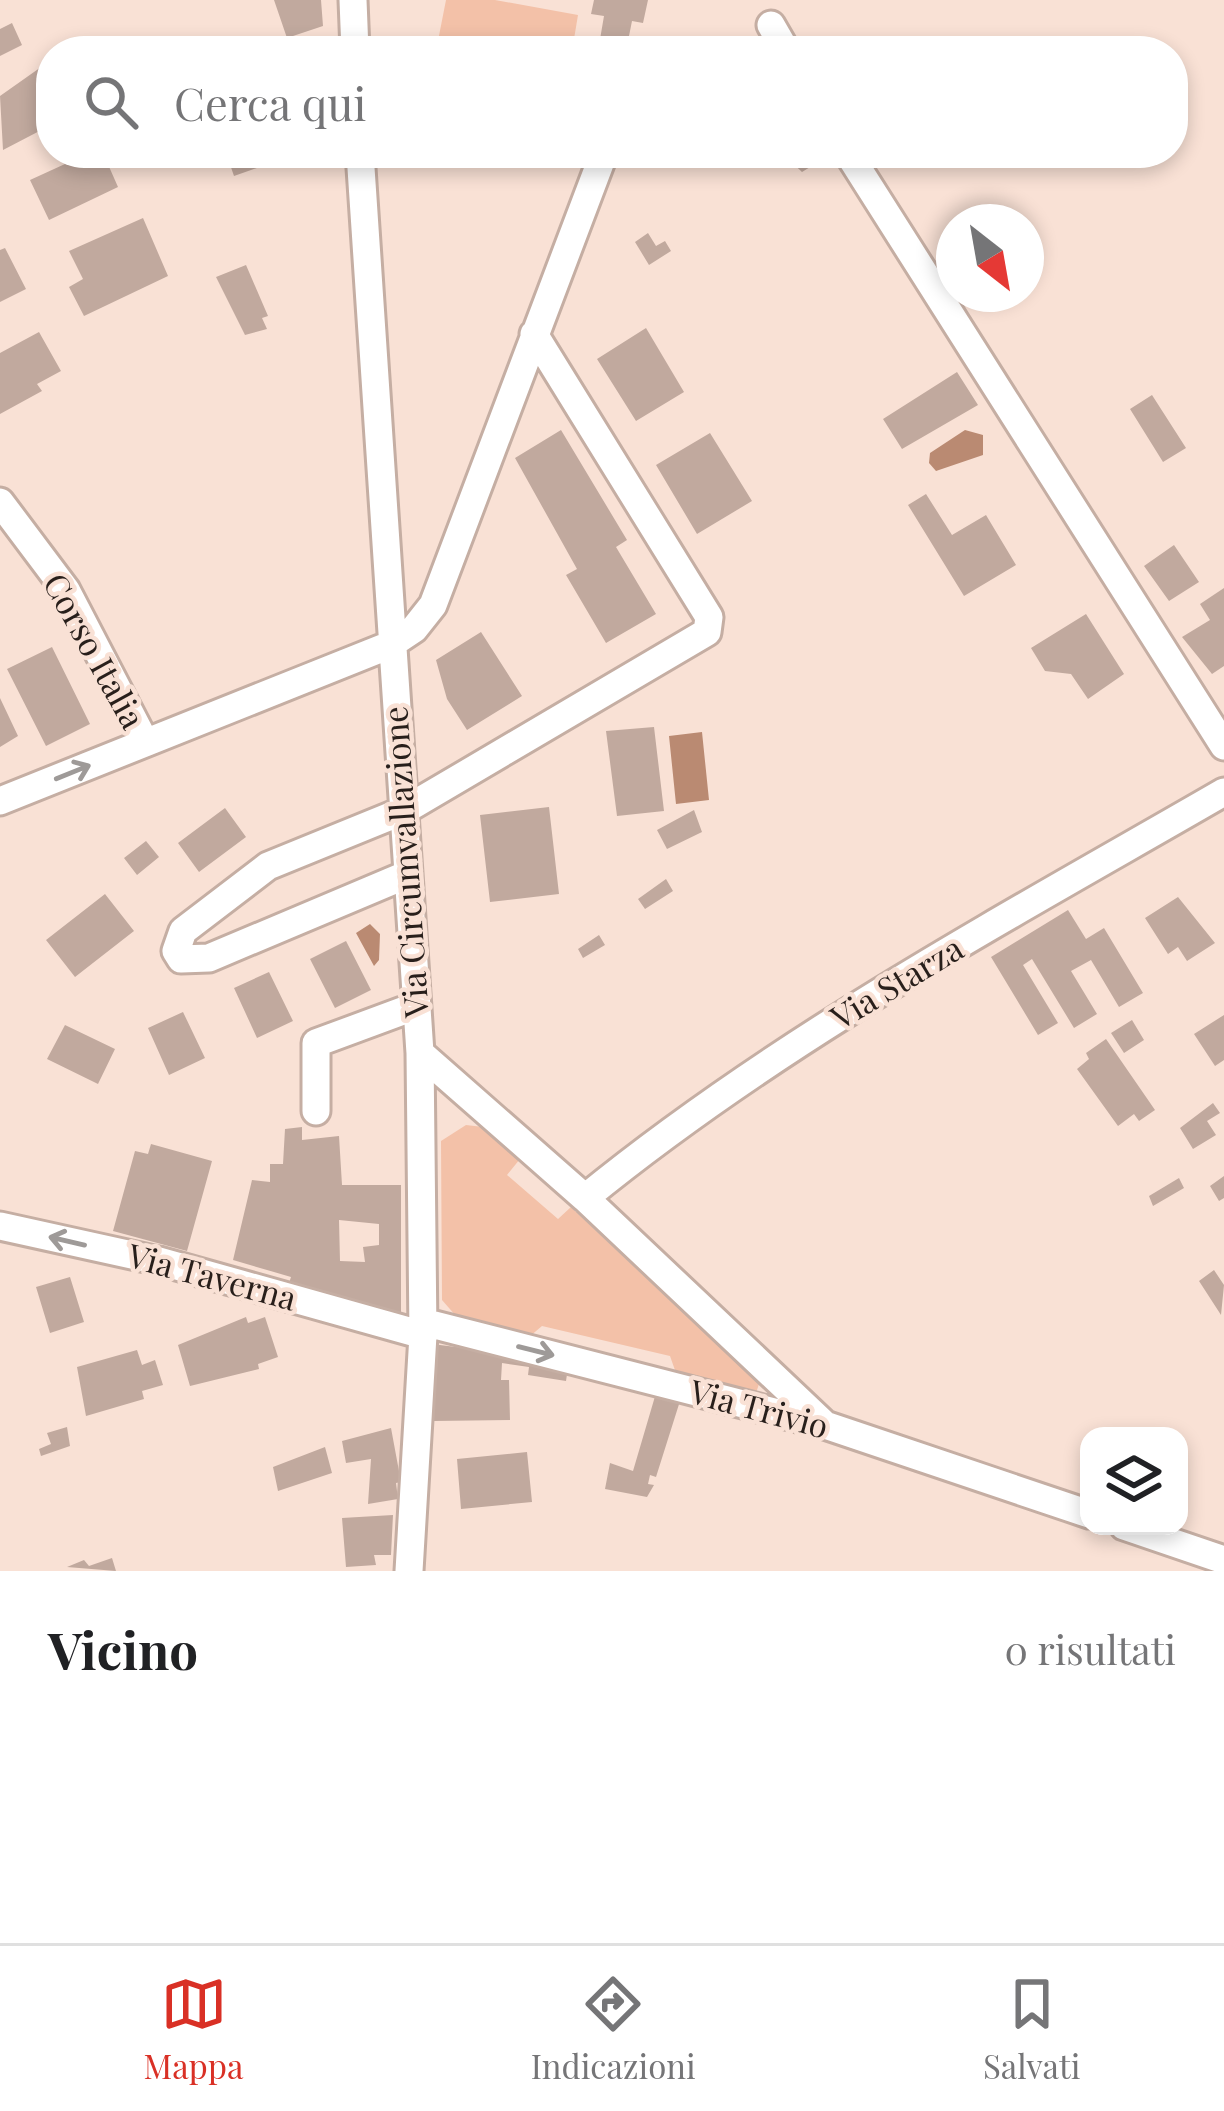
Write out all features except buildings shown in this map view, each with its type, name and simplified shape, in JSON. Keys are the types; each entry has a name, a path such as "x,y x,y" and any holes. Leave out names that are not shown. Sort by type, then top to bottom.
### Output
{"street":[{"path":"353,0 354,36"},
{"path":"771,25 777,36"},
{"name":"Via Circumvallazione","path":"360,168 420,1053 423,1328 409,1571"},
{"path":"0,801 390,645 414,629 433,605 598,168"},
{"path":"858,168 1224,746"},
{"path":"406,875 209,958 194,962 181,959 176,951 183,931 268,866 403,811 707,632 709,617 534,334"},
{"name":"Corso Italia","path":"0,502 66,590 146,742"},
{"name":"Via Starza","path":"586,1198 668,1131 793,1047 1224,792"},
{"path":"316,1111 316,1043 416,1006"},
{"path":"420,1053 586,1198 825,1425"},
{"name":"Via Taverna","path":"0,1226 423,1328"},
{"name":"Via Trivio","path":"423,1328 825,1425 1080,1511"},
{"path":"1150,1535 1224,1560"}],"shaded area":[{"path":"446,0 495,0 578,15 574,36 439,36"},
{"path":"965,430 983,435 983,455 936,471 929,463 930,453"},
{"path":"702,732 709,800 676,804 669,736"},
{"path":"370,924 380,934 379,960 374,966 356,933"},
{"path":"466,1125 483,1127 520,1159 507,1175 558,1219 571,1207 759,1384 756,1393 676,1373 670,1356 542,1326 529,1337 463,1324 442,1300 441,1141"}]}
